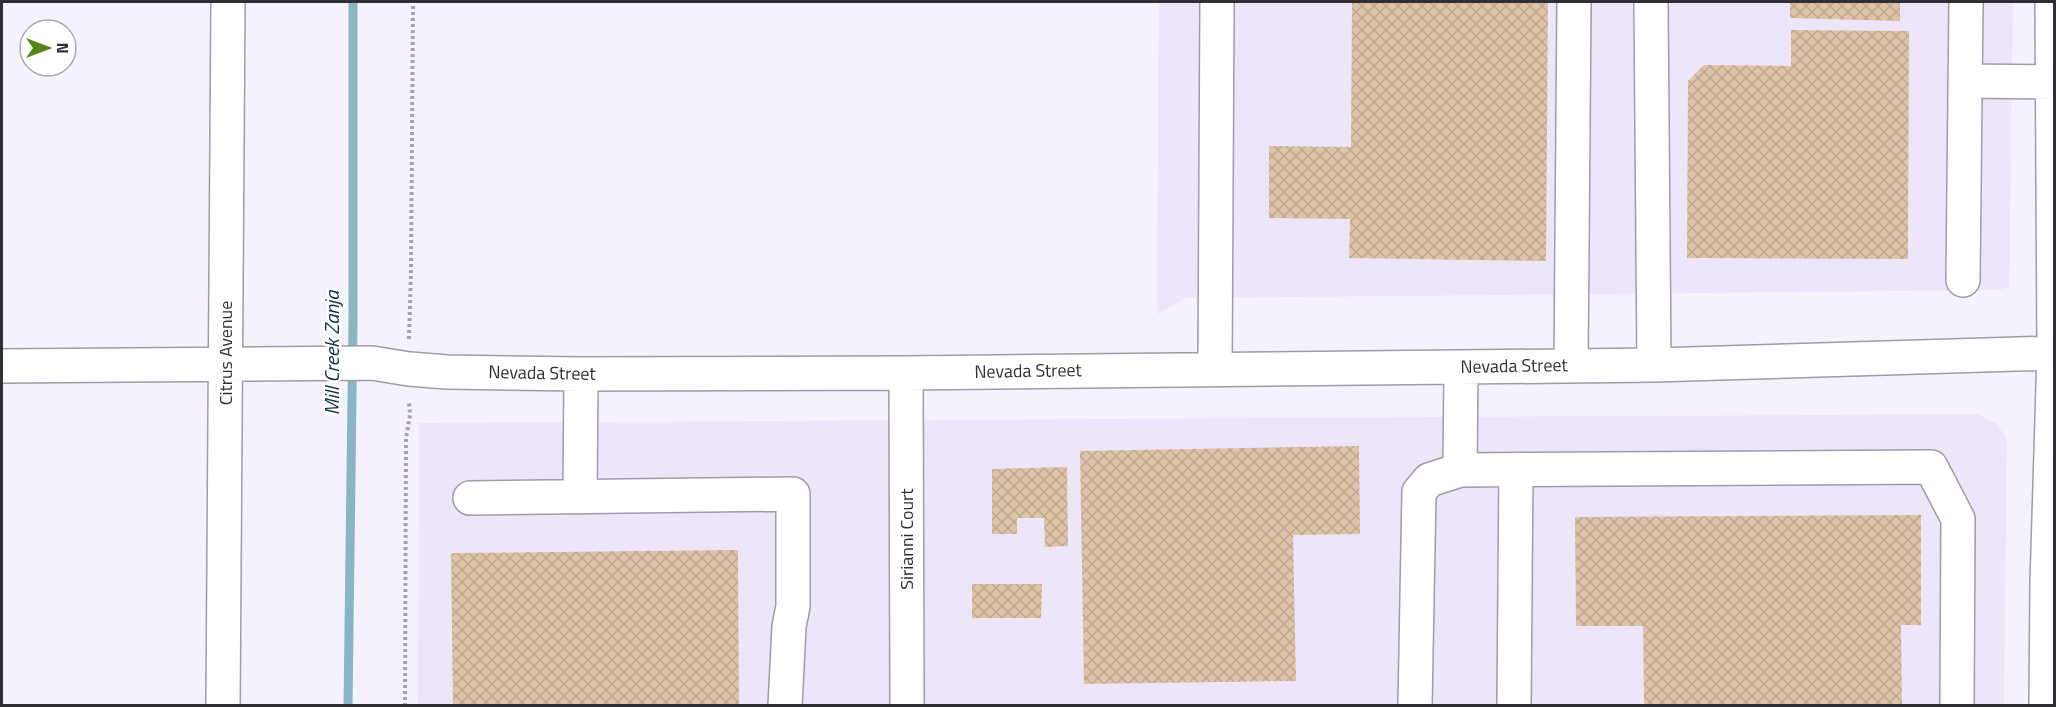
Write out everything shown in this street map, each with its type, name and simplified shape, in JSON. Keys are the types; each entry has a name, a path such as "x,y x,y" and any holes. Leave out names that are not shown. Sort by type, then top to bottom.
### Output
{"street":[{"name":"Citrus Avenue","path":"223,705 228,2"},
{"path":"1215,369 1217,2"},
{"path":"1571,366 1574,2"},
{"path":"1651,2 1654,365"},
{"path":"1963,280 1966,2"},
{"path":"2046,705 2051,584 2054,352 2052,2"},
{"path":"1965,81 2052,82"},
{"name":"Nevada Street","path":"2,366 372,363 447,372 906,373 1654,365 2054,352"},
{"path":"1460,470 1461,367"},
{"name":"Sirianni Court","path":"906,373 907,705"},
{"path":"580,497 581,374"},
{"path":"1415,705 1419,492 1429,480 1460,470 1931,467 1958,519 1958,705"},
{"path":"1514,705 1516,470"},
{"path":"470,498 793,494 793,606 788,638 785,705"}],"shaded area":[{"path":"1159,2 2013,2 2009,287 1999,290 1186,298 1157,314"},
{"path":"1977,414 1996,423 2007,439 2004,705 418,706 419,423"}],"building":[{"path":"1352,2 1548,2 1546,261 1349,258 1350,219 1269,218 1269,146 1351,147"},
{"path":"1790,2 1900,2 1900,21 1790,18"},
{"path":"1791,30 1909,31 1908,259 1687,258 1688,81 1704,65 1791,66"},
{"path":"1359,446 1360,534 1293,535 1296,681 1084,684 1080,451"},
{"path":"1067,467 1068,546 1045,547 1044,518 1017,518 1017,534 992,534 992,469"},
{"path":"1921,515 1921,625 1901,625 1902,706 1644,706 1643,626 1576,626 1575,517"},
{"path":"738,550 739,706 453,706 451,553"},
{"path":"972,584 1042,584 1041,618 972,618"}],"waterway":[{"name":"Mill Creek Zanja","path":"348,706 353,321 353,2"}]}
